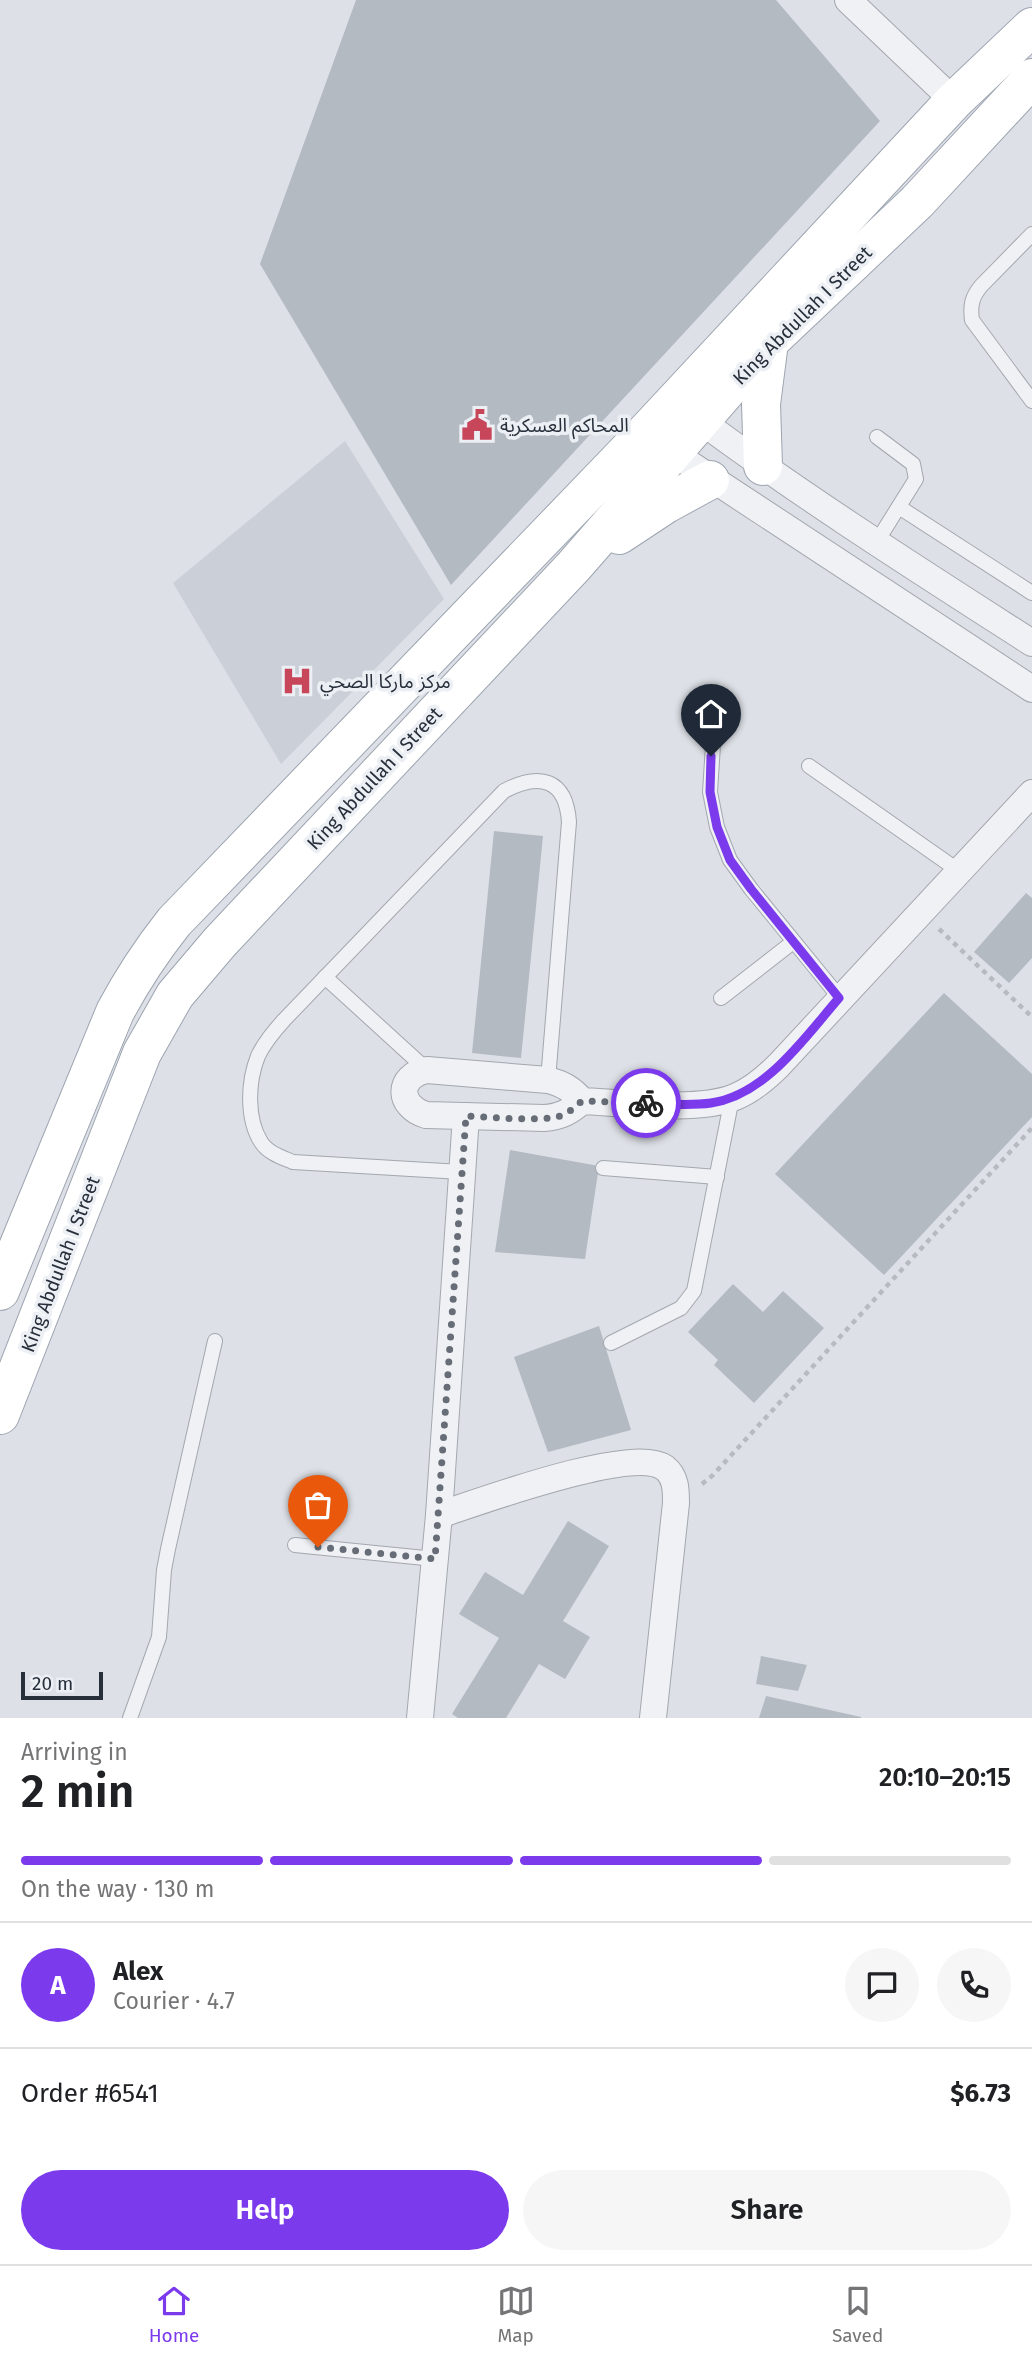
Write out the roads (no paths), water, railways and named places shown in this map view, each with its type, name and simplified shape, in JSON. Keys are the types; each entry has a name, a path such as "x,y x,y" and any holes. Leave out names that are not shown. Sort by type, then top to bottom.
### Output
{"main road":[{"name":"King Abdullah I Street","path":"0,1291 116,1012 152,950 174,922 658,444 954,101 1032,27"},
{"name":"King Abdullah I Street","path":"688,411 769,342 917,202 1032,78"},
{"path":"763,467 761,404 769,342"},
{"name":"King Abdullah I Street","path":"0,1415 142,1053 175,995 220,942 574,566 658,444"},
{"path":"574,566 666,504 710,480"}],"street":[{"path":"848,0 954,101"},
{"path":"688,411 763,467 1032,643"},
{"path":"658,444 1032,689"},
{"path":"856,573 876,543"},
{"path":"582,1101 572,1111 558,1117 426,1115 415,1111 407,1103 404,1092 407,1081 415,1072 427,1070 548,1080 561,1083 582,1101 690,1105 732,1098 749,1090 765,1079 1032,793"},
{"path":"420,1718 439,1515 466,1116"},
{"path":"439,1515 565,1475 601,1467 638,1463 652,1463 664,1467 673,1477 676,1503 653,1718"}],"lane":[{"path":"1032,234 981,286 974,295 971,307 972,320 1032,401"},
{"path":"876,543 913,486 916,471 907,459 877,438"},
{"path":"900,507 1032,593"},
{"path":"715,714 710,792 717,827 730,860 839,998"},
{"path":"808,766 959,871"},
{"path":"461,1172 293,1162 275,1154 262,1143 255,1126 250,1096 252,1075 259,1055 284,1020 504,791 519,783 536,781 551,784 563,794 568,807 569,822 548,1080"},
{"path":"721,998 793,942"},
{"path":"325,977 427,1070"},
{"path":"611,1343 681,1308 698,1282 732,1098"},
{"path":"603,1168 717,1177"},
{"path":"130,1718 159,1637 168,1549 215,1341"},
{"path":"295,1545 435,1559"}],"place":[{"name":"المحاكم العسكرية","path":"477,425"},
{"name":"مركز ماركا الصحي","path":"297,681"}]}
